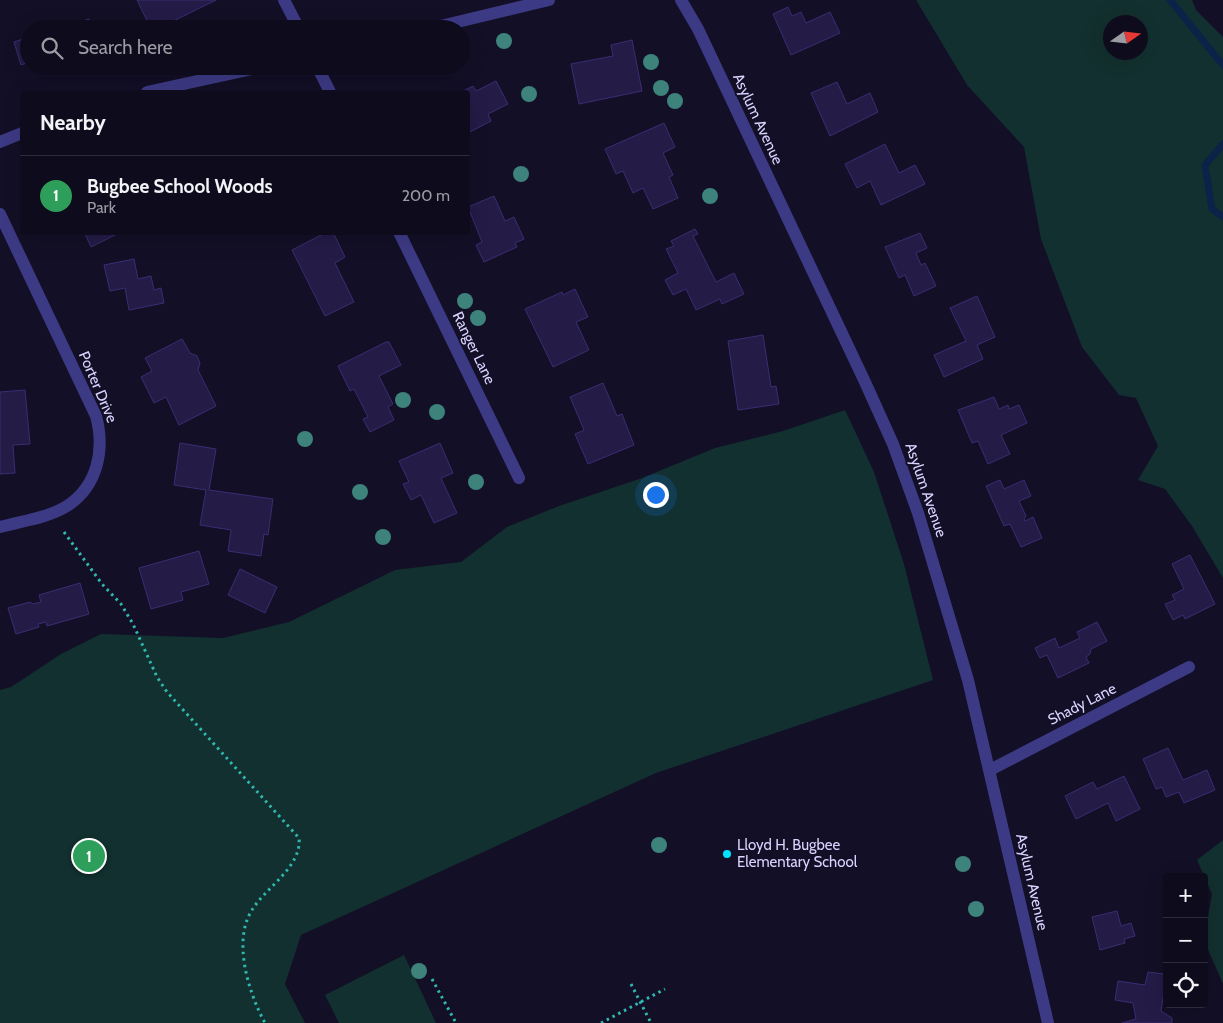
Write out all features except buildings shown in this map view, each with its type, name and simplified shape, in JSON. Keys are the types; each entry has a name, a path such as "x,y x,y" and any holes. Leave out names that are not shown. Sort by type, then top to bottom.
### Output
{"street":[{"path":"284,0 294,20"},
{"path":"466,20 549,0"},
{"name":"Asylum Avenue","path":"681,0 702,38 893,444 942,588 990,770 1048,1023"},
{"path":"156,90 225,75"},
{"path":"322,75 329,90"},
{"path":"0,142 20,134"},
{"name":"Porter Drive","path":"0,214 96,416 100,433 100,449 98,467 79,496 66,506 51,513 0,527"},
{"name":"Ranger Lane","path":"400,235 519,478"},
{"name":"Shady Lane","path":"990,770 1189,667"}],"path":[{"path":"64,532 102,584 121,604 133,624 157,678 167,692 298,838 300,847 295,858 251,910 245,932 244,955 249,990 265,1023"},
{"path":"432,979 456,1023"},
{"path":"631,984 652,1023"},
{"path":"601,1023 665,989"}],"green space":[{"path":"916,0 1192,0 1196,10 1223,37 1223,578 1192,526 1165,489 1138,480 1158,446 1136,398 1119,395 1082,347 1041,239 1024,147 967,85"},
{"path":"845,410 874,472 904,564 933,680 656,773 301,935 285,984 305,1023 0,1023 0,690 11,687 61,654 101,634 223,638 289,622 395,570 461,562 507,527 559,506 642,478 715,448 783,431"},
{"path":"1223,840 1223,984 1208,949 1208,917 1212,894 1208,885 1208,873 1203,873 1197,860"},
{"path":"404,955 436,1023 339,1023 325,995"}],"waterway":[{"path":"1170,0 1223,65"},
{"path":"1223,144 1205,165 1212,209 1223,217"}],"place":[{"name":"Lloyd H. Bugbee Elementary School","path":"727,854"},
{"name":"Bugbee School Woods","path":"89,856"}]}
